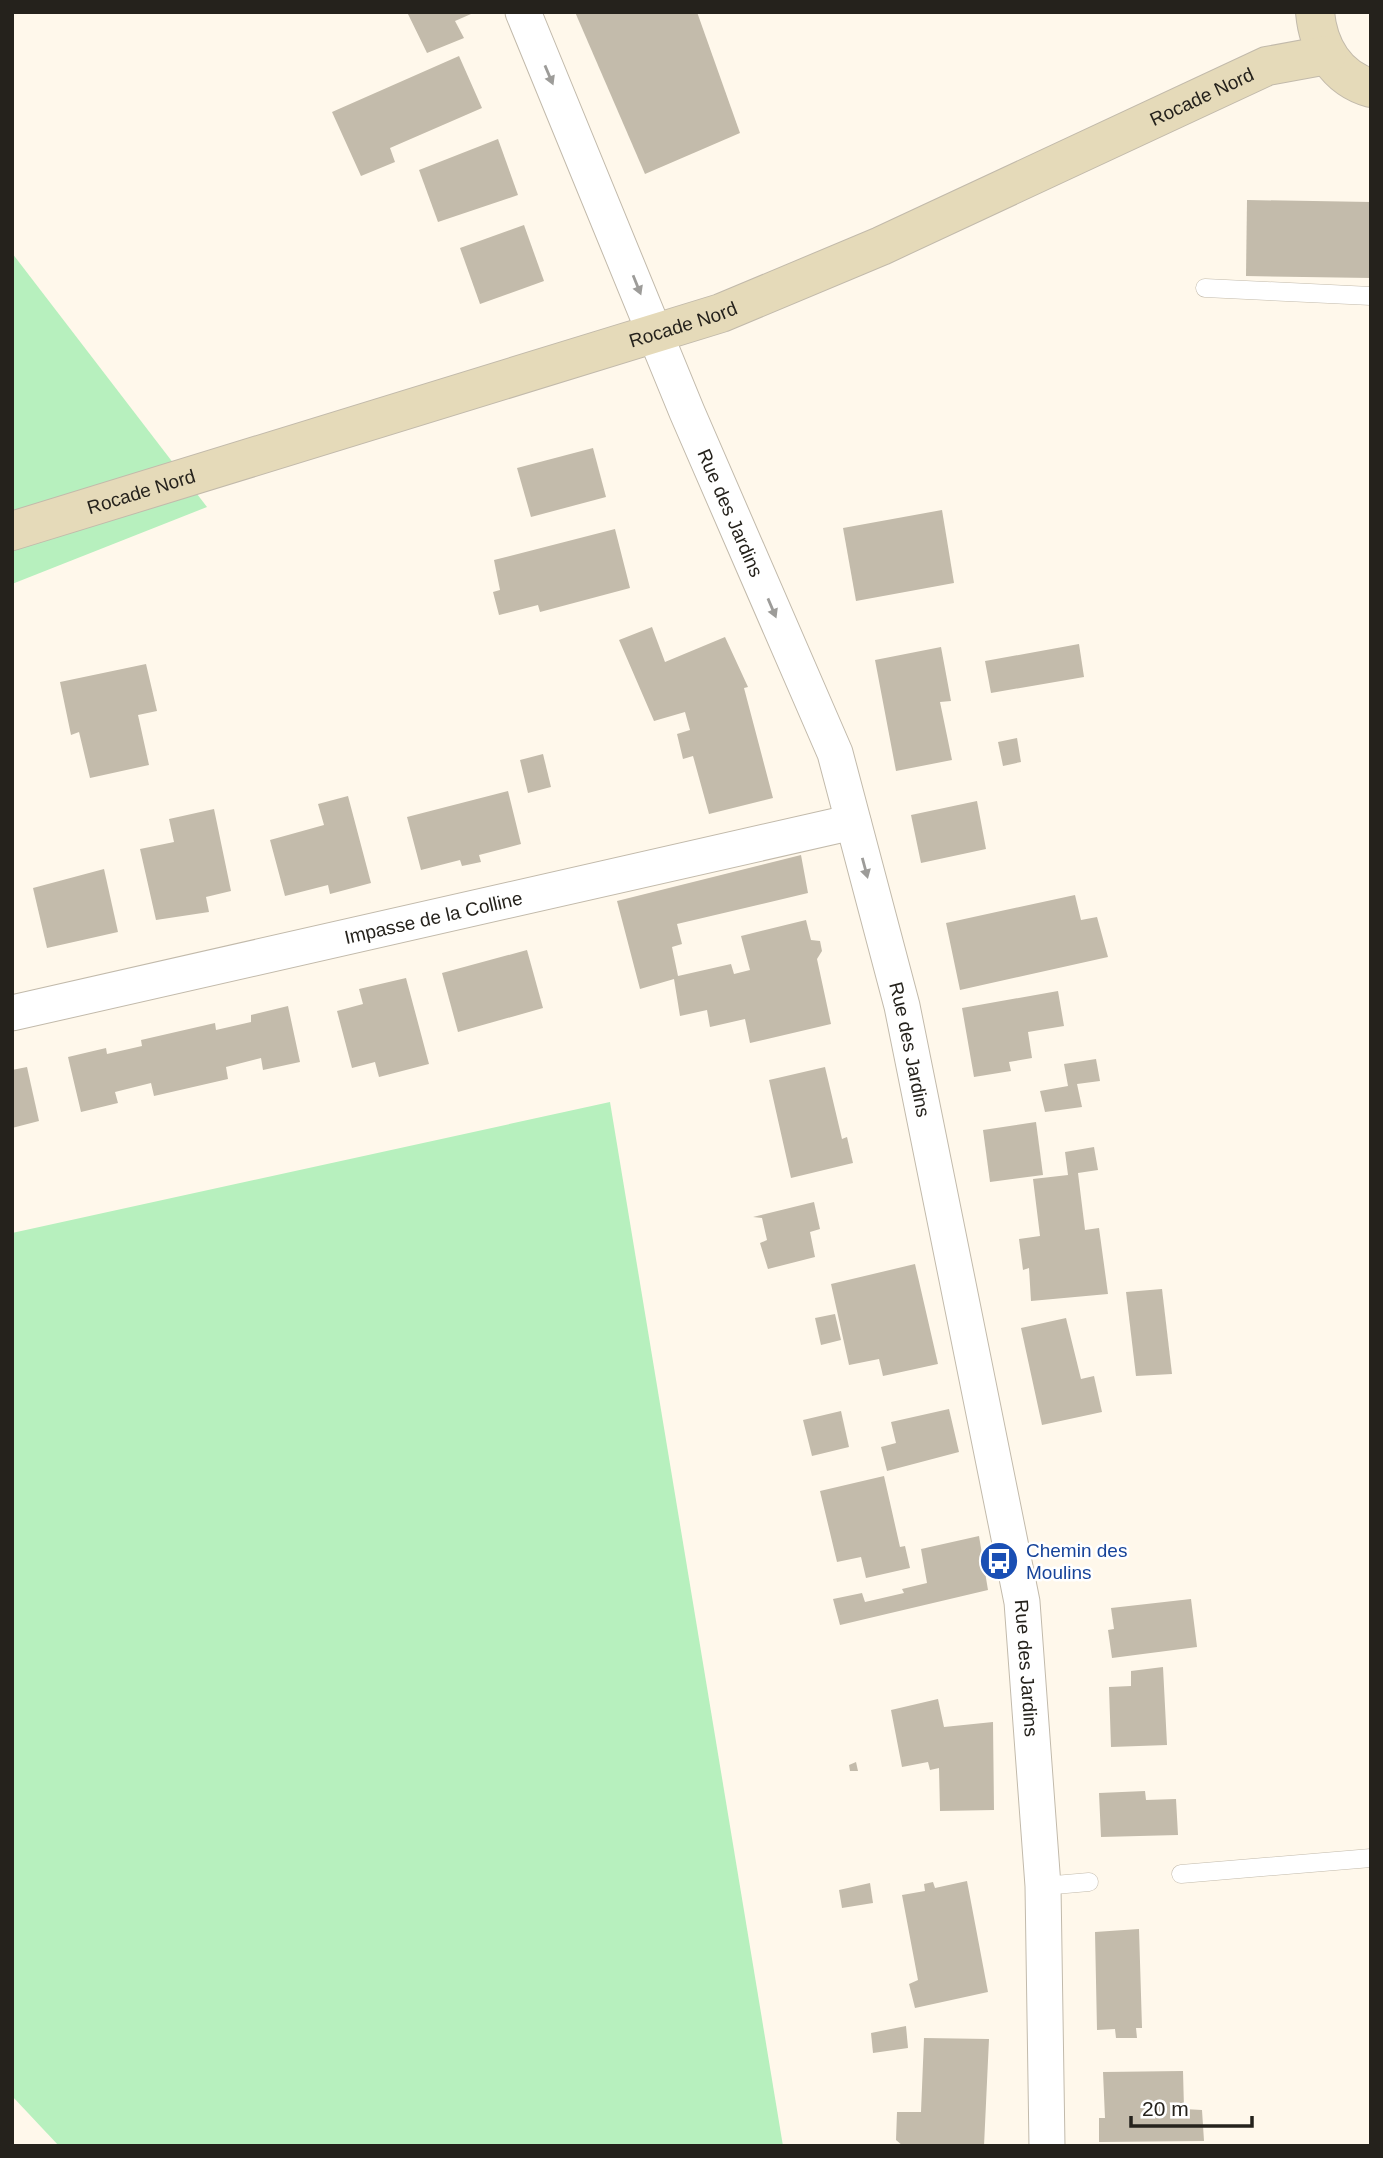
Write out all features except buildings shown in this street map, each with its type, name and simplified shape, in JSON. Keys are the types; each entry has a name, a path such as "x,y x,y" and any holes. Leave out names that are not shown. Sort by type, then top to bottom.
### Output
{"main road":[{"path":"1315,12 1316,30 1327,55 1343,73 1371,88"},
{"name":"Rocade Nord","path":"12,531 721,313 881,246 1267,66 1327,55"}],"street":[{"name":"Rue des Jardins","path":"523,12 656,335 835,753 902,1006 1021,1602 1043,1886 1047,2146"},
{"name":"Impasse de la Colline","path":"13,1010 853,822"}],"lane":[{"path":"1205,288 1371,296"},
{"path":"1181,1874 1371,1858"},
{"path":"1043,1886 1088,1882"}],"green space":[{"path":"12,253 207,507 12,584"},
{"path":"610,1102 783,2146 59,2146 12,2096 12,1233"}],"place":[{"name":"Chemin des Moulins","path":"999,1561"}]}
